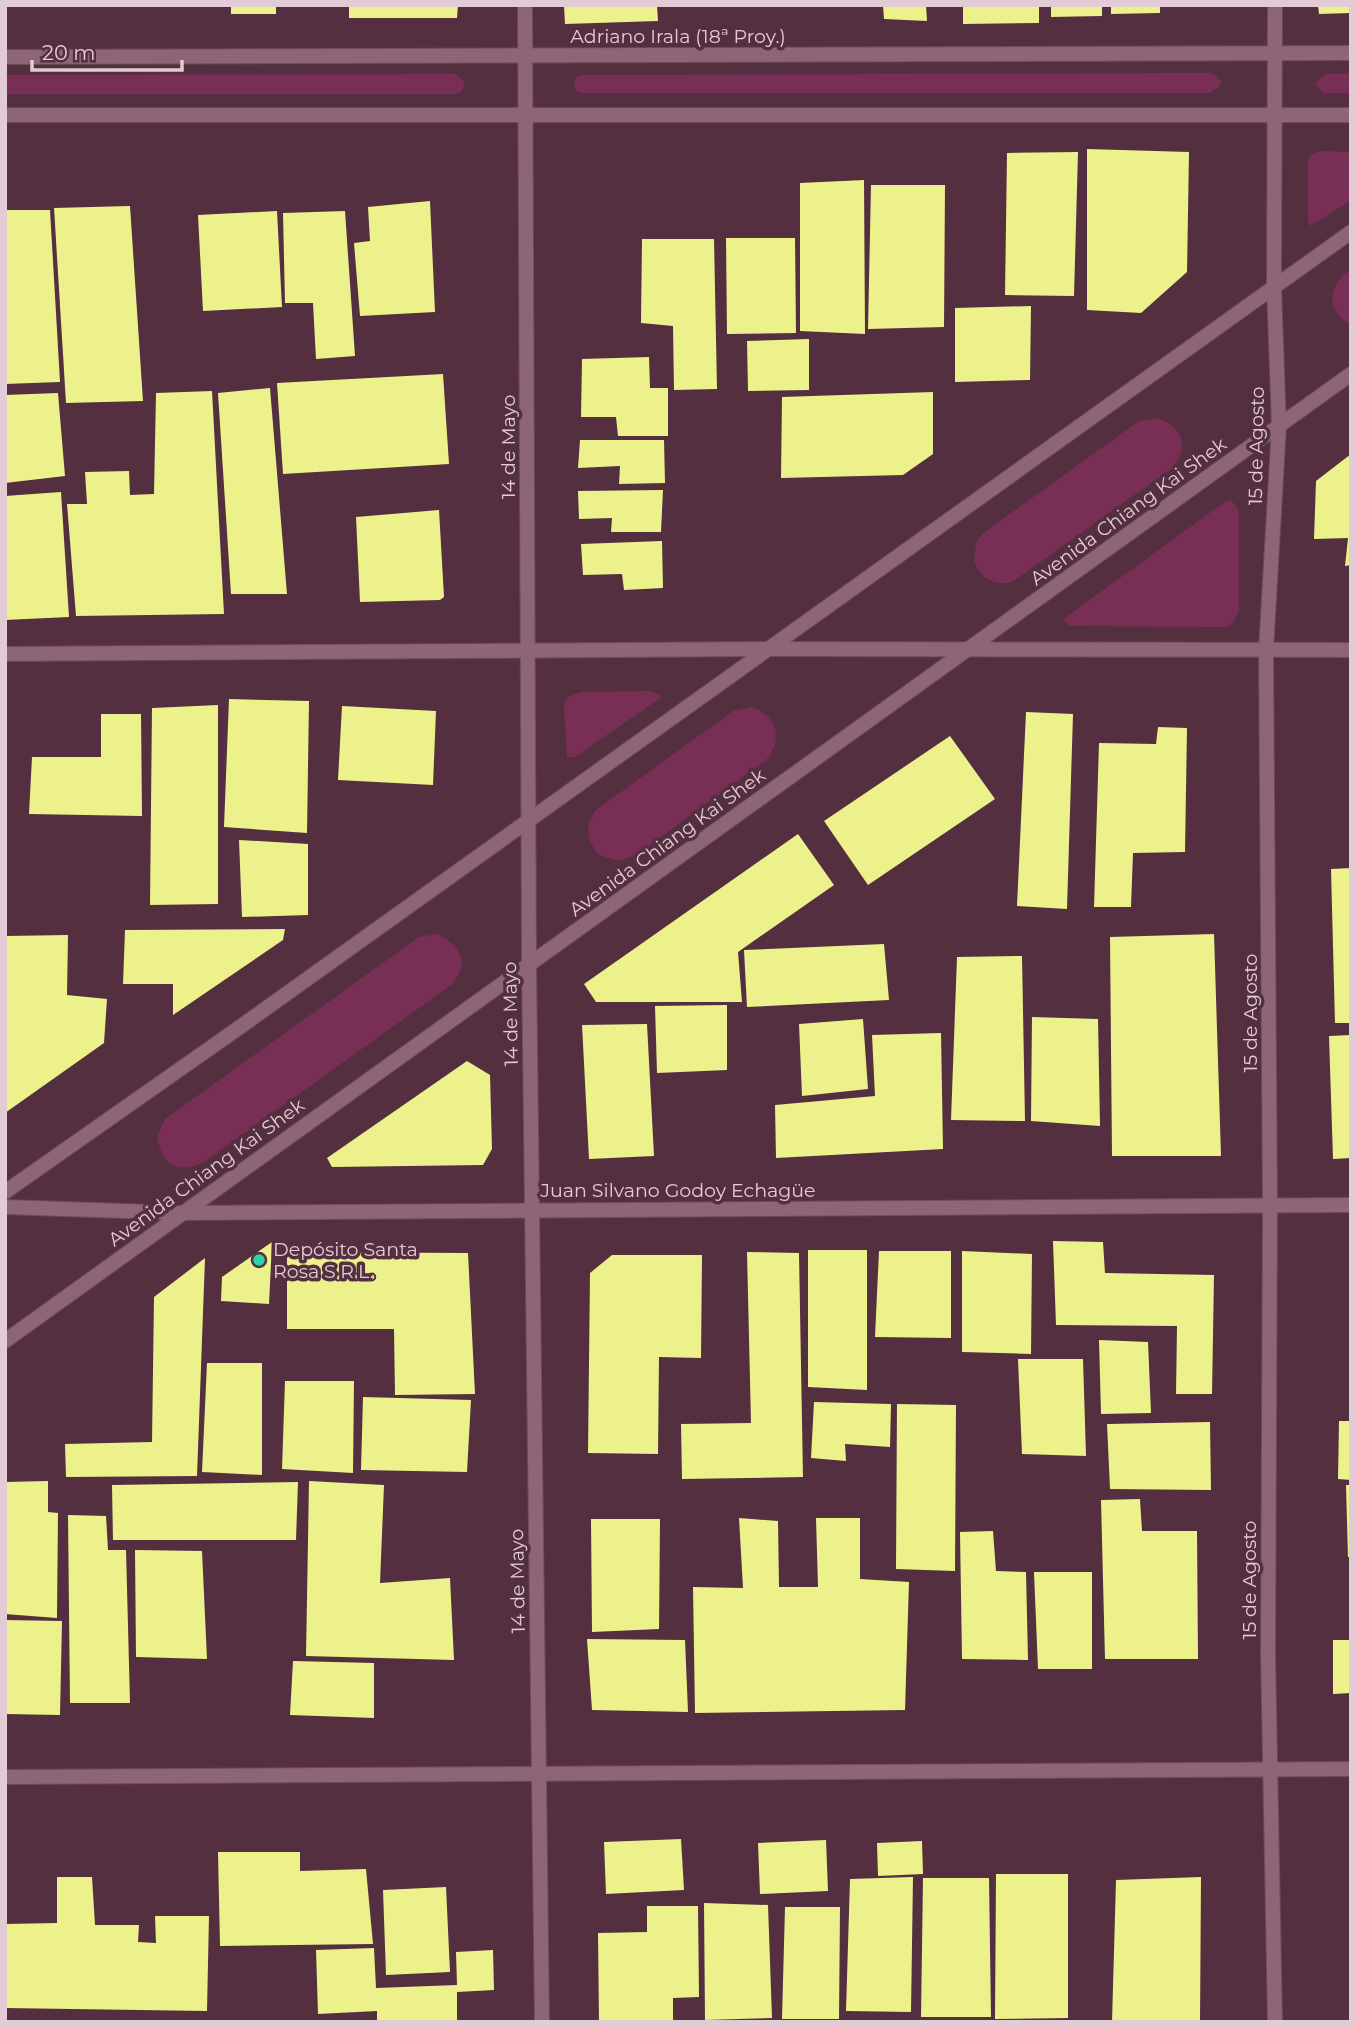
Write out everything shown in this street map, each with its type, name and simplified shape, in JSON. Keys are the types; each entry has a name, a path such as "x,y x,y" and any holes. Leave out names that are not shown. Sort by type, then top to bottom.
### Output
{"street":[{"name":"14 de Mayo","path":"525,5 528,964 542,2022"},
{"name":"15 de Agosto","path":"1275,5 1273,287 1279,426 1266,650 1270,1206 1268,1653 1275,2022"},
{"name":"Adriano Irala (18ª Proy.)","path":"5,57 1351,53"},
{"path":"5,116 1351,115"},
{"path":"5,1192 240,1027 1351,232"},
{"name":"Avenida Chiang Kai Shek","path":"5,1341 1351,374"},
{"path":"5,654 767,649 1351,650"},
{"name":"Juan Silvano Godoy Echagüe","path":"5,1207 183,1213 1351,1205"},
{"path":"5,1777 1351,1769"}],"shaded area":[{"path":"1209,73 1221,81 1220,86 1209,93 581,93 576,91 574,85 576,77 581,75"},
{"path":"456,74 465,82 462,91 456,94 5,94 5,75"},
{"path":"1325,74 1351,74 1351,93 1323,93 1316,85"},
{"path":"1319,151 1351,152 1351,200 1311,226 1308,222 1308,159"},
{"path":"1351,269 1351,325 1336,312 1332,297 1338,282"},
{"path":"1158,418 1174,427 1181,440 1181,454 1171,469 1012,582 994,582 981,573 974,562 976,543 982,534 1139,421"},
{"path":"1231,500 1239,510 1239,611 1233,623 1226,627 1070,626 1064,621 1226,501"},
{"path":"651,691 661,696 659,699 575,757 567,757 564,705 568,697 581,692"},
{"path":"752,707 768,716 775,729 775,745 766,760 636,855 619,861 599,855 588,833 596,810 733,711"},
{"path":"436,934 452,943 460,955 461,970 451,985 204,1162 195,1166 179,1167 162,1154 157,1136 165,1119 419,937"}],"building":[{"path":"231,5 276,5 276,14 231,14"},
{"path":"349,5 458,5 457,18 349,18"},
{"path":"564,5 657,5 658,21 565,24"},
{"path":"883,5 926,5 927,21 884,19"},
{"path":"963,5 1039,5 1039,23 963,24"},
{"path":"1051,5 1102,5 1102,16 1051,17"},
{"path":"1111,5 1160,5 1160,13 1111,14"},
{"path":"1318,5 1351,5 1351,13 1319,14"},
{"path":"1087,149 1189,152 1187,272 1141,313 1087,310"},
{"path":"1078,152 1074,296 1005,295 1007,153"},
{"path":"864,180 865,334 800,331 800,183"},
{"path":"871,185 945,185 944,327 868,329"},
{"path":"430,201 435,312 360,316 354,243 370,241 368,207"},
{"path":"130,206 143,401 66,403 54,208"},
{"path":"5,210 50,210 60,382 5,384"},
{"path":"277,211 282,307 203,311 198,215"},
{"path":"345,211 355,356 316,359 313,303 285,303 283,213"},
{"path":"726,238 795,238 796,333 727,334"},
{"path":"642,239 714,239 717,389 674,390 673,326 641,323"},
{"path":"1031,306 1030,380 955,382 955,308"},
{"path":"809,339 809,390 748,391 747,341"},
{"path":"649,357 650,388 668,388 668,436 618,436 616,417 581,417 582,359"},
{"path":"443,374 449,464 283,474 277,383"},
{"path":"270,388 287,594 231,594 218,393"},
{"path":"212,391 224,614 76,616 67,504 87,504 85,472 129,471 130,495 154,494 156,393"},
{"path":"933,392 933,454 903,475 781,478 782,397"},
{"path":"58,393 65,476 5,483 5,395"},
{"path":"580,440 664,440 665,483 619,484 620,466 578,468"},
{"path":"1351,454 1351,565 1345,566 1348,538 1314,539 1316,481"},
{"path":"663,490 661,532 611,532 612,518 579,519 578,491"},
{"path":"61,492 69,617 5,620 5,496"},
{"path":"439,510 444,597 440,600 360,602 356,517"},
{"path":"662,541 663,588 624,590 622,574 583,575 581,544"},
{"path":"229,699 309,701 307,833 224,827"},
{"path":"218,705 218,904 150,905 152,708"},
{"path":"342,706 436,711 433,785 338,780"},
{"path":"1026,712 1073,714 1067,909 1017,906"},
{"path":"101,714 141,714 142,816 29,814 32,757 101,757"},
{"path":"1158,727 1187,728 1185,852 1133,853 1131,907 1094,907 1099,743 1156,744"},
{"path":"950,736 995,799 868,885 824,821"},
{"path":"798,834 834,885 738,952 742,1002 596,1002 584,984"},
{"path":"239,840 308,844 308,915 242,917"},
{"path":"1351,868 1351,1023 1335,1023 1331,869"},
{"path":"285,929 283,940 173,1015 173,984 123,984 125,930"},
{"path":"1214,934 1221,1156 1112,1156 1110,937"},
{"path":"68,935 67,995 107,999 104,1043 5,1113 5,936"},
{"path":"884,944 889,1000 747,1007 744,950"},
{"path":"1022,956 1025,1121 951,1120 957,957"},
{"path":"727,1005 727,1070 657,1073 655,1006"},
{"path":"1032,1017 1098,1019 1100,1126 1031,1121"},
{"path":"863,1019 868,1089 802,1096 799,1024"},
{"path":"647,1024 654,1156 589,1159 582,1025"},
{"path":"941,1033 943,1149 776,1158 775,1105 875,1096 872,1035"},
{"path":"1351,1035 1351,1158 1333,1159 1329,1036"},
{"path":"467,1061 490,1075 492,1149 483,1165 332,1167 327,1158"},
{"path":"1053,1241 1103,1242 1105,1273 1214,1275 1212,1394 1176,1394 1177,1326 1056,1325"},
{"name":"Depósito Santa Rosa S.R.L.","path":"272,1242 269,1304 221,1301 222,1277"},
{"path":"808,1250 867,1250 867,1390 808,1387"},
{"path":"879,1251 951,1251 951,1338 875,1337"},
{"path":"962,1251 1032,1254 1031,1354 962,1352"},
{"path":"287,1252 468,1253 475,1394 395,1395 394,1329 287,1329"},
{"path":"747,1252 799,1253 803,1477 682,1479 681,1424 751,1423"},
{"path":"612,1255 702,1255 701,1358 659,1357 658,1454 588,1453 590,1273"},
{"path":"205,1258 197,1476 66,1477 65,1444 152,1442 154,1297"},
{"path":"1099,1340 1148,1342 1151,1413 1101,1414"},
{"path":"1018,1359 1083,1359 1086,1456 1022,1454"},
{"path":"207,1363 262,1363 262,1475 202,1472"},
{"path":"285,1381 354,1381 353,1473 282,1469"},
{"path":"363,1397 471,1400 467,1472 361,1470"},
{"path":"814,1402 891,1404 890,1447 845,1444 846,1461 811,1458"},
{"path":"897,1404 956,1405 955,1571 896,1569"},
{"path":"1339,1421 1351,1421 1351,1480 1338,1479"},
{"path":"1210,1422 1211,1490 1110,1489 1107,1424"},
{"path":"48,1481 48,1512 58,1513 57,1618 5,1614 5,1482"},
{"path":"309,1481 384,1485 380,1583 450,1578 454,1660 306,1656"},
{"path":"298,1482 296,1540 113,1540 112,1485"},
{"path":"1346,1485 1351,1485 1351,1557 1348,1557"},
{"path":"1140,1499 1142,1531 1197,1531 1198,1659 1105,1659 1101,1500"},
{"path":"68,1515 106,1516 108,1550 126,1550 130,1703 70,1703"},
{"path":"739,1518 778,1521 779,1587 818,1587 816,1518 860,1518 860,1579 909,1582 905,1710 695,1713 693,1587 743,1588"},
{"path":"591,1519 660,1519 659,1629 592,1632"},
{"path":"993,1531 996,1571 1026,1572 1028,1660 962,1659 960,1532"},
{"path":"135,1550 202,1551 207,1659 136,1657"},
{"path":"1034,1572 1092,1572 1092,1669 1038,1669"},
{"path":"5,1620 62,1621 60,1715 5,1714"},
{"path":"587,1639 685,1640 688,1712 592,1710"},
{"path":"1333,1640 1351,1640 1351,1693 1333,1694"},
{"path":"293,1661 374,1663 374,1718 290,1715"},
{"path":"681,1839 684,1890 606,1894 604,1842"},
{"path":"826,1840 828,1891 760,1894 758,1843"},
{"path":"922,1841 923,1874 878,1876 877,1843"},
{"path":"218,1852 300,1852 300,1871 366,1869 373,1944 220,1946"},
{"path":"996,1874 1068,1874 1068,2018 995,2019"},
{"path":"57,1877 92,1877 95,1925 139,1925 138,1942 156,1943 155,1916 209,1916 207,2011 5,2008 5,1924 57,1923"},
{"path":"913,1877 911,2012 846,2011 850,1879"},
{"path":"1201,1877 1200,2022 1112,2022 1116,1880"},
{"path":"923,1878 989,1878 991,2017 921,2017"},
{"path":"446,1887 450,1972 386,1975 383,1890"},
{"path":"704,1903 768,1905 772,2018 705,2020"},
{"path":"647,1906 698,1906 699,1997 673,1998 673,2022 599,2022 598,1933 647,1932"},
{"path":"785,1907 840,1907 839,2019 782,2019"},
{"path":"374,1948 376,1988 457,1985 456,1952 493,1950 494,1990 457,1992 457,2022 377,2022 377,2011 318,2014 316,1950"}],"place":[{"name":"Depósito Santa Rosa S.R.L.","path":"259,1260"}]}
